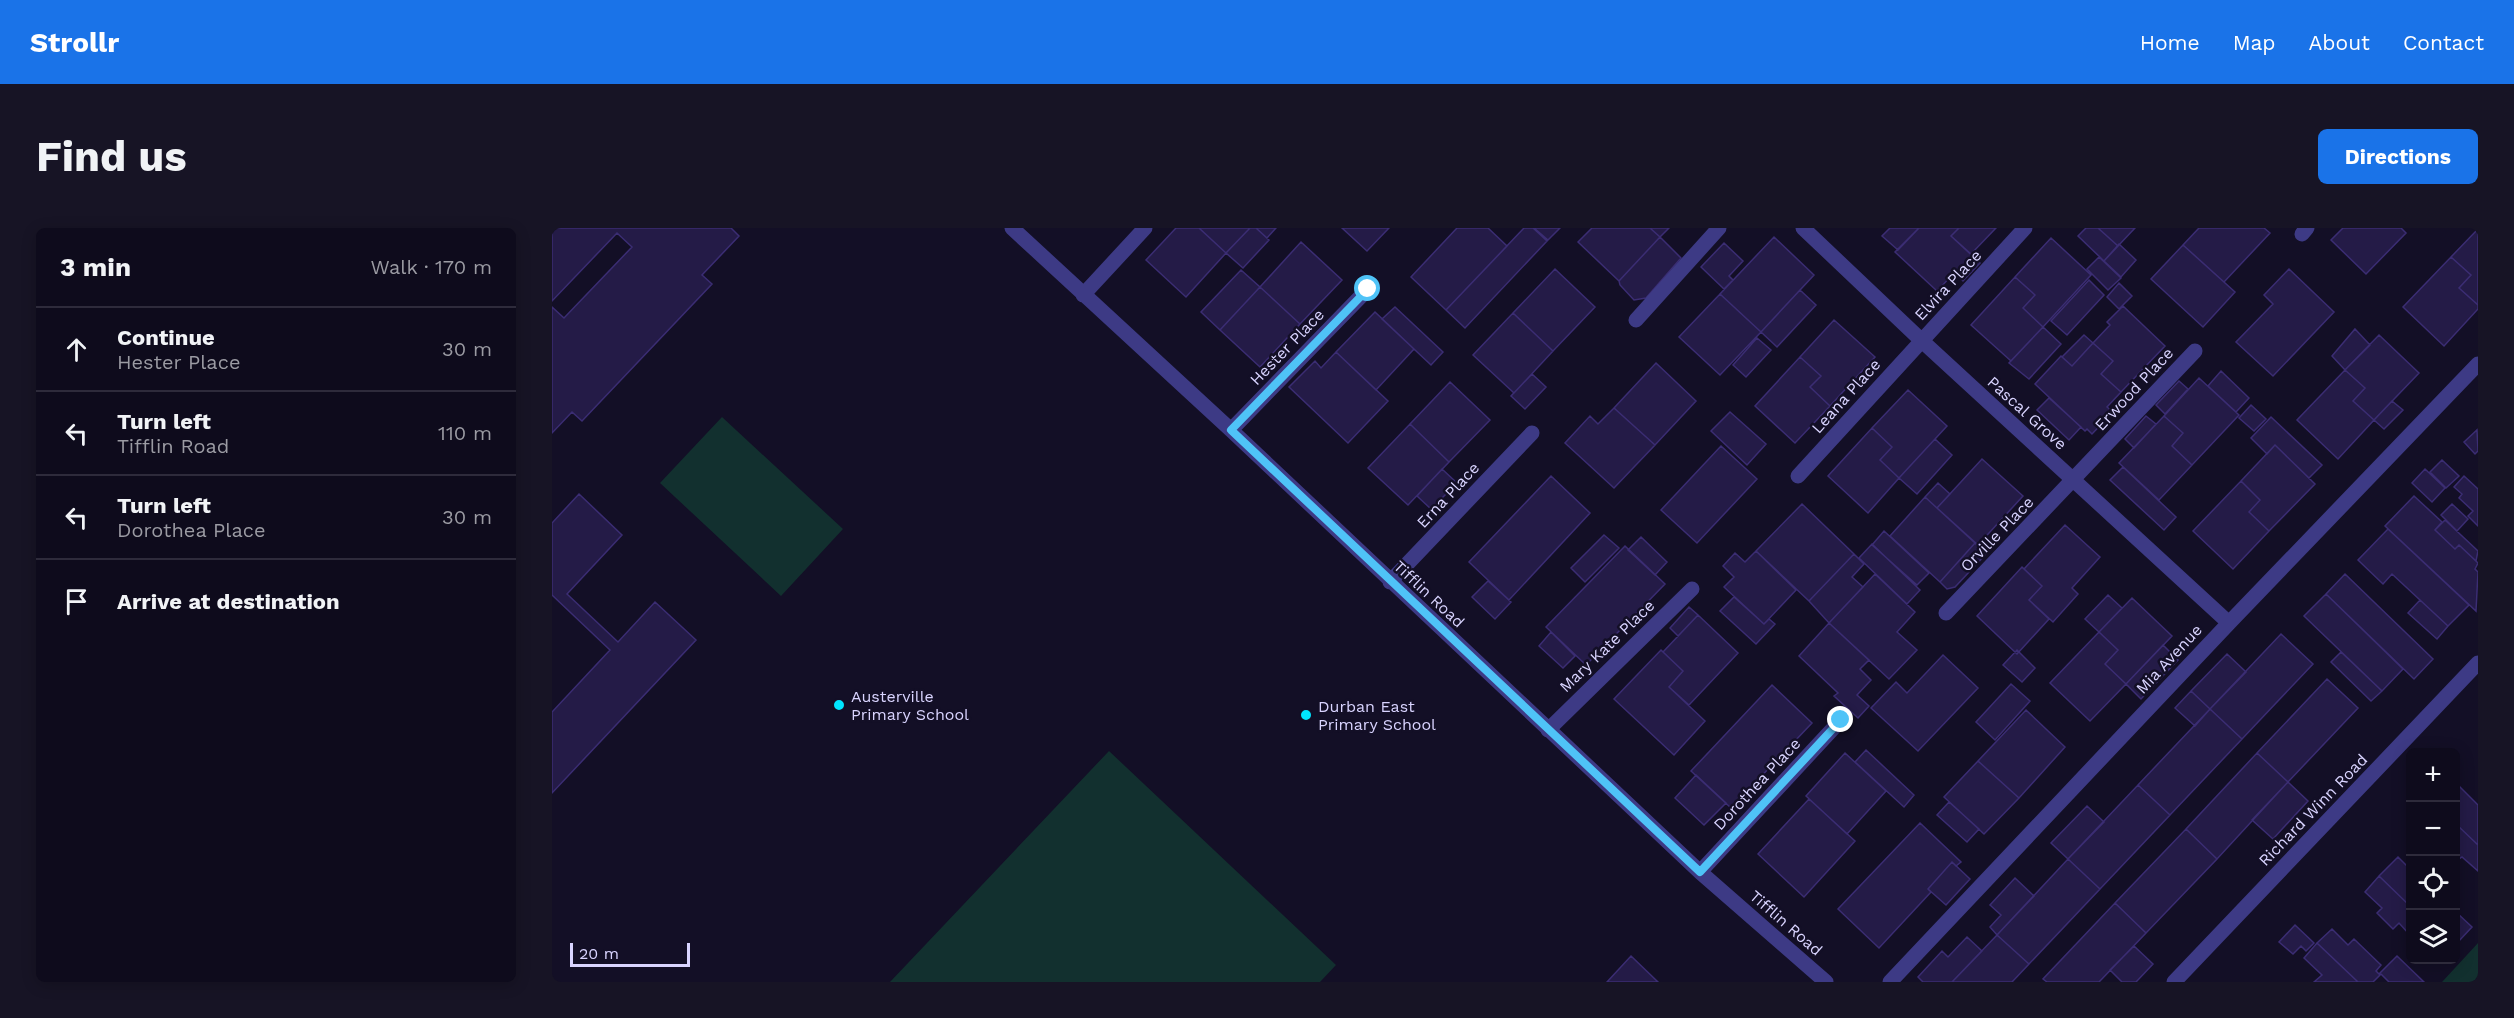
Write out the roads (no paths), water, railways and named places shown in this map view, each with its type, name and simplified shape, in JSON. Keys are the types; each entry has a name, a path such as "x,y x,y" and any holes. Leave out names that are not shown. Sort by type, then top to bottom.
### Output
{"street":[{"name":"Tifflin Road","path":"1012,228 1231,430 1700,872 1826,982"},
{"path":"1083,295 1145,228"},
{"path":"1636,320 1719,228"},
{"name":"Pascal Grove","path":"1803,228 1921,340 2229,622"},
{"name":"Elvira Place","path":"1921,340 2025,228"},
{"name":"Hester Place","path":"1231,430 1368,289"},
{"name":"Leana Place","path":"1798,476 1921,340"},
{"name":"Erwood Place","path":"2074,479 2195,351"},
{"name":"Mia Avenue","path":"1890,982 2229,622 2478,364"},
{"name":"Erna Place","path":"1390,582 1532,433"},
{"name":"Orville Place","path":"1946,613 2074,479"},
{"name":"Mary Kate Place","path":"1548,730 1692,589"},
{"name":"Richard Winn Road","path":"2174,982 2478,663"},
{"name":"Dorothea Place","path":"1700,872 1841,720"}],"place":[{"name":"Austerville Primary School","path":"839,705"},
{"name":"Durban East Primary School","path":"1306,715"}]}
